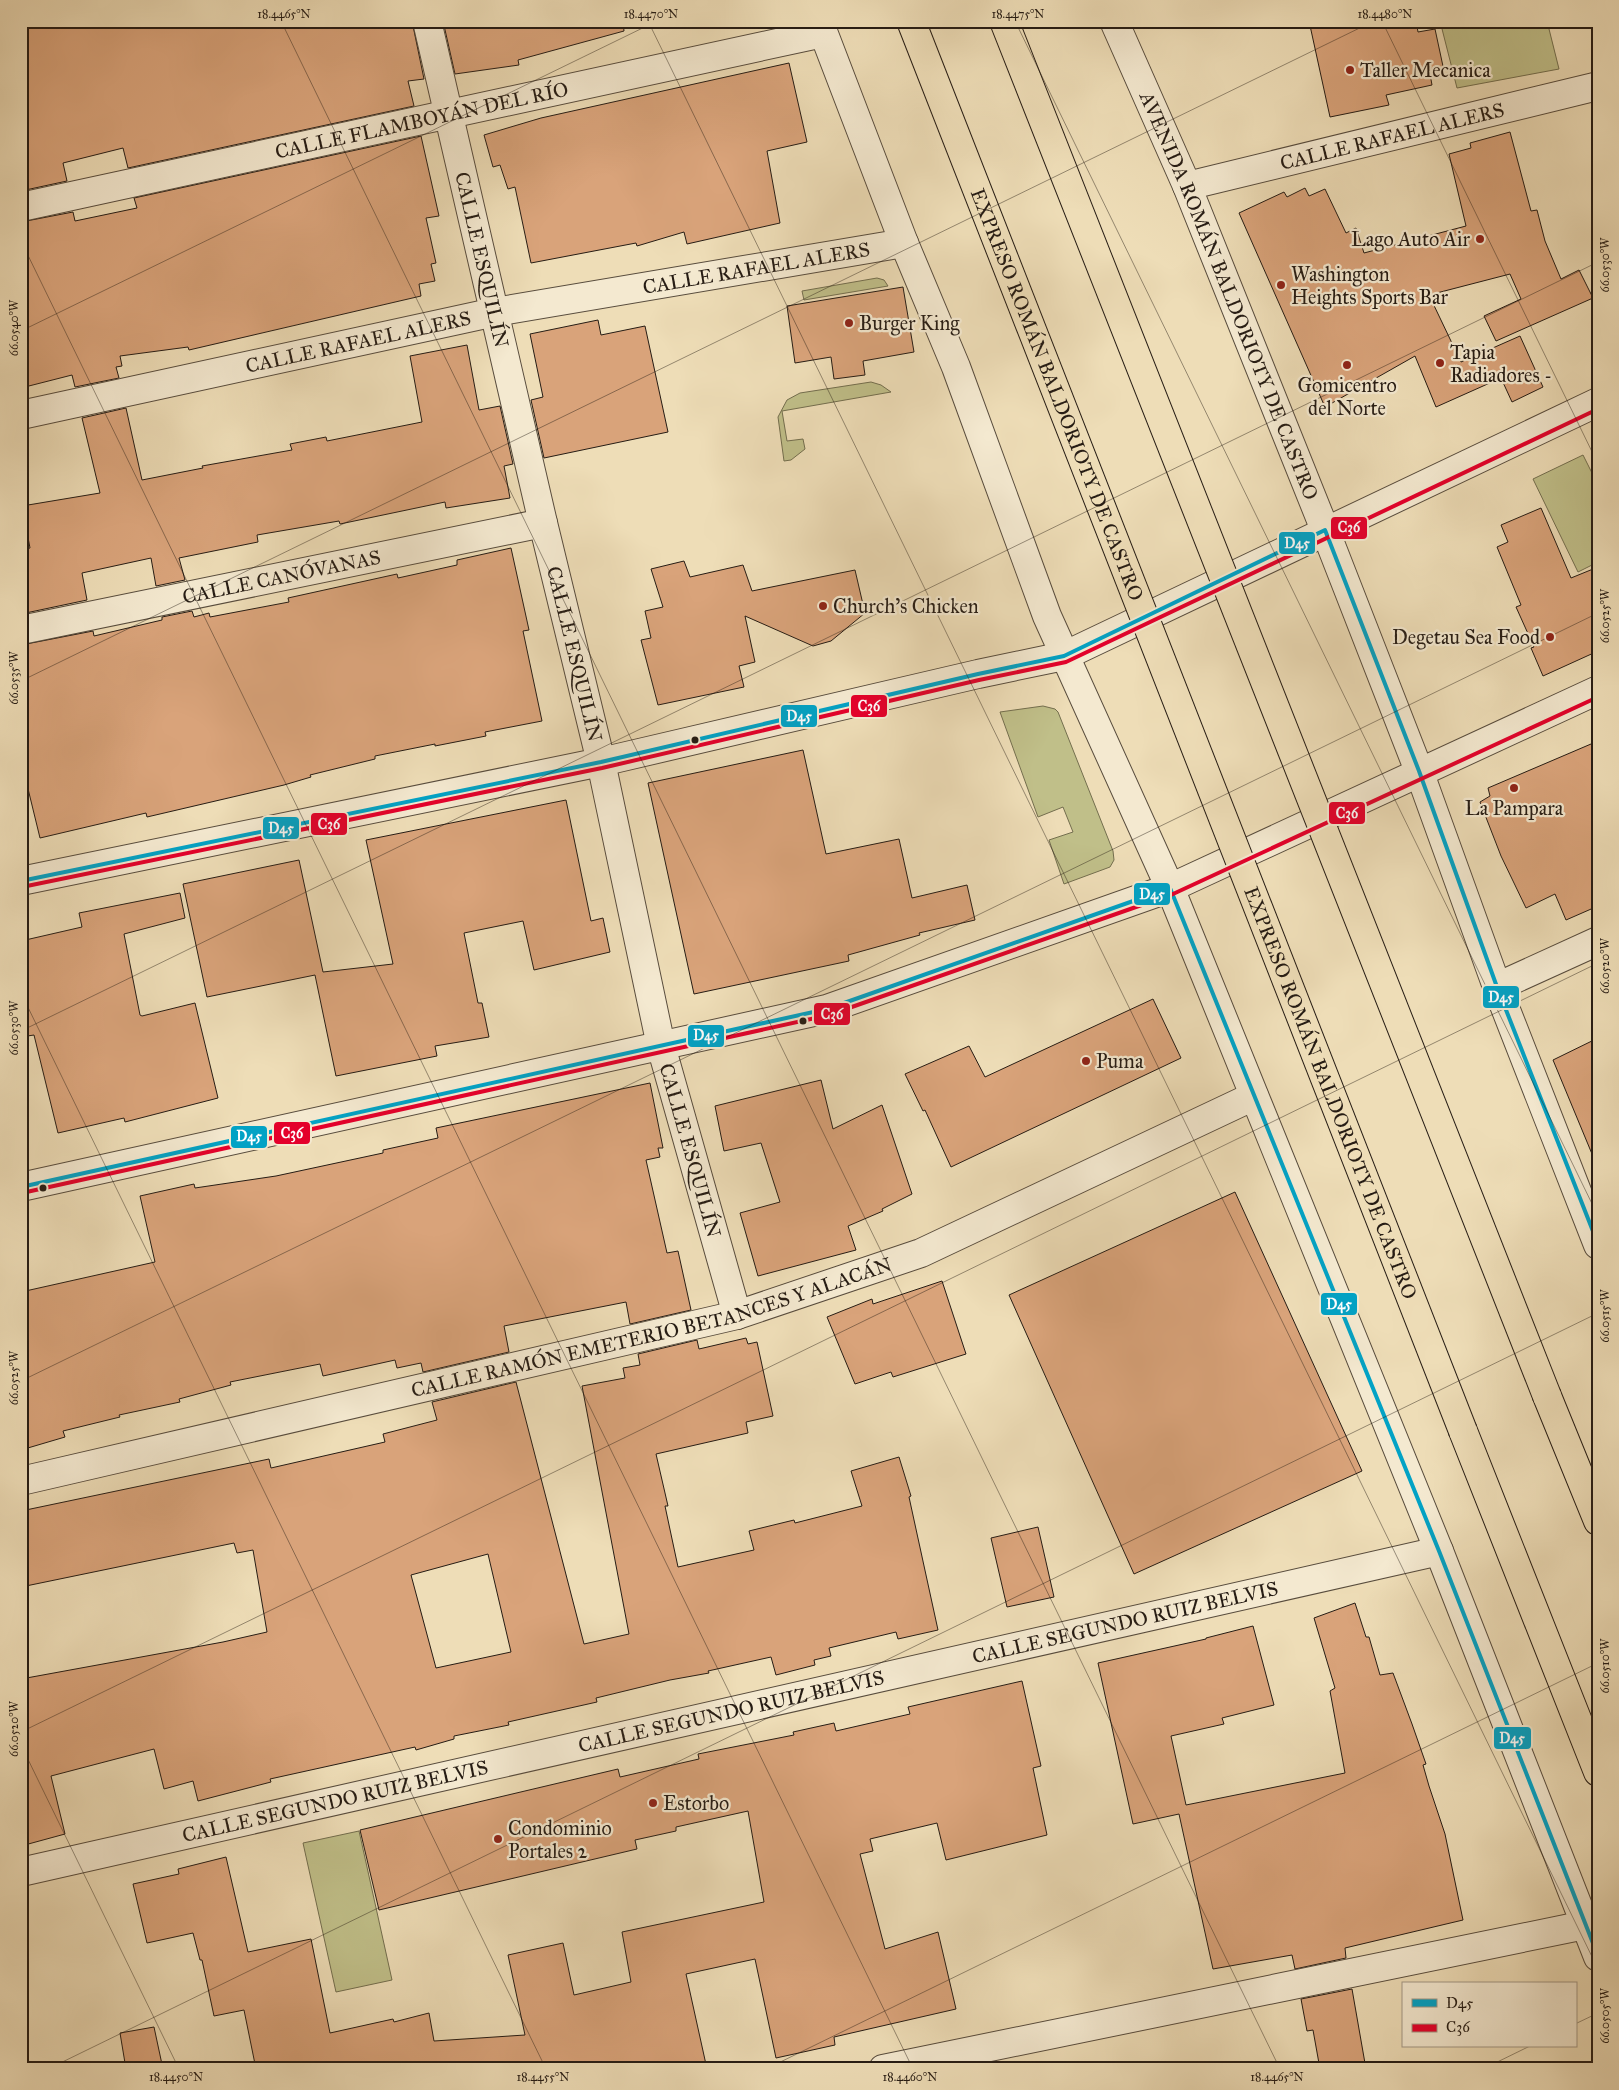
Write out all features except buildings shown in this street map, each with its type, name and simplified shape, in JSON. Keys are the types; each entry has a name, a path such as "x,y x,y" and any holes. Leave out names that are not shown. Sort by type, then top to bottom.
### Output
{"highway":[{"name":"EXPRESO ROMÁN BALDORIOTY DE CASTRO","path":"911,21 1598,1772"},
{"path":"1004,21 1598,1521"}],"street":[{"name":"CALLE ESQUILÍN","path":"427,21 543,524 601,762 661,1046 737,1315"},
{"name":"AVENIDA ROMÁN BALDORIOTY DE CASTRO","path":"1114,21 1187,186 1326,530 1419,771 1497,987 1598,1245"},
{"name":"CALLE FLAMBOYÁN DEL RÍO","path":"21,207 449,113 821,27"},
{"path":"821,27 904,243 956,367 1047,616 1170,888 1439,1551 1598,1957"},
{"name":"CALLE RAFAEL ALERS","path":"1187,186 1598,86"},
{"name":"CALLE RAFAEL ALERS","path":"21,415 495,312 904,243"},
{"path":"21,881 601,762 978,674 1064,656 1598,402"},
{"name":"CALLE CANÓVANAS","path":"21,630 543,524"},
{"path":"21,1186 827,1010 1170,888 1419,771 1598,690"},
{"path":"1497,987 1598,940"},
{"name":"CALLE RAMÓN EMETERIO BETANCES Y ALACÁN","path":"21,1481 737,1315 921,1253 1254,1096"},
{"name":"CALLE SEGUNDO RUIZ BELVIS","path":"21,1872 1439,1551"},
{"path":"883,2069 1585,1925"}],"shaded area":[{"path":"1440,21 1547,21 1559,69 1457,88"},
{"path":"877,278 884,280 888,286 804,300 802,291"},
{"path":"871,382 881,385 891,392 782,411 787,441 803,439 805,449 791,460 784,461 778,417 787,400 800,393"},
{"path":"1583,455 1598,485 1598,562 1578,572 1533,479"},
{"path":"1043,706 1055,709 1058,712 1113,851 1114,860 1110,867 1064,884 1049,840 1073,832 1063,807 1038,817 1000,712"},
{"path":"359,1831 392,1980 336,1992 303,1843"}],"transit line":[{"name":"C36","path":"22,887 602,768 979,680 1066,662 1598,409"},
{"name":"D45","path":"21,881 601,762 978,674 1064,656 1325,530 1419,771 1497,987 1598,1244"},
{"name":"C36","path":"22,1193 829,1015 1173,894 1598,697"},
{"name":"D45","path":"21,1187 827,1009 1170,888 1439,1551 1598,1956"}],"place":[{"name":"Taller Mecanica","path":"1350,70"},
{"name":"Lago Auto Air","path":"1480,239"},
{"name":"Washington Heights Sports Bar","path":"1281,285"},
{"name":"Burger King","path":"849,323"},
{"name":"Tapia Radiadores -","path":"1440,363"},
{"name":"Gomicentro del Norte","path":"1347,365"},
{"name":"Church's Chicken","path":"823,606"},
{"name":"Degetau Sea Food","path":"1550,637"},
{"name":"La Pampara","path":"1514,788"},
{"name":"Puma","path":"1086,1061"},
{"name":"Estorbo","path":"653,1803"},
{"name":"Condominio Portales 2","path":"498,1839"}]}
